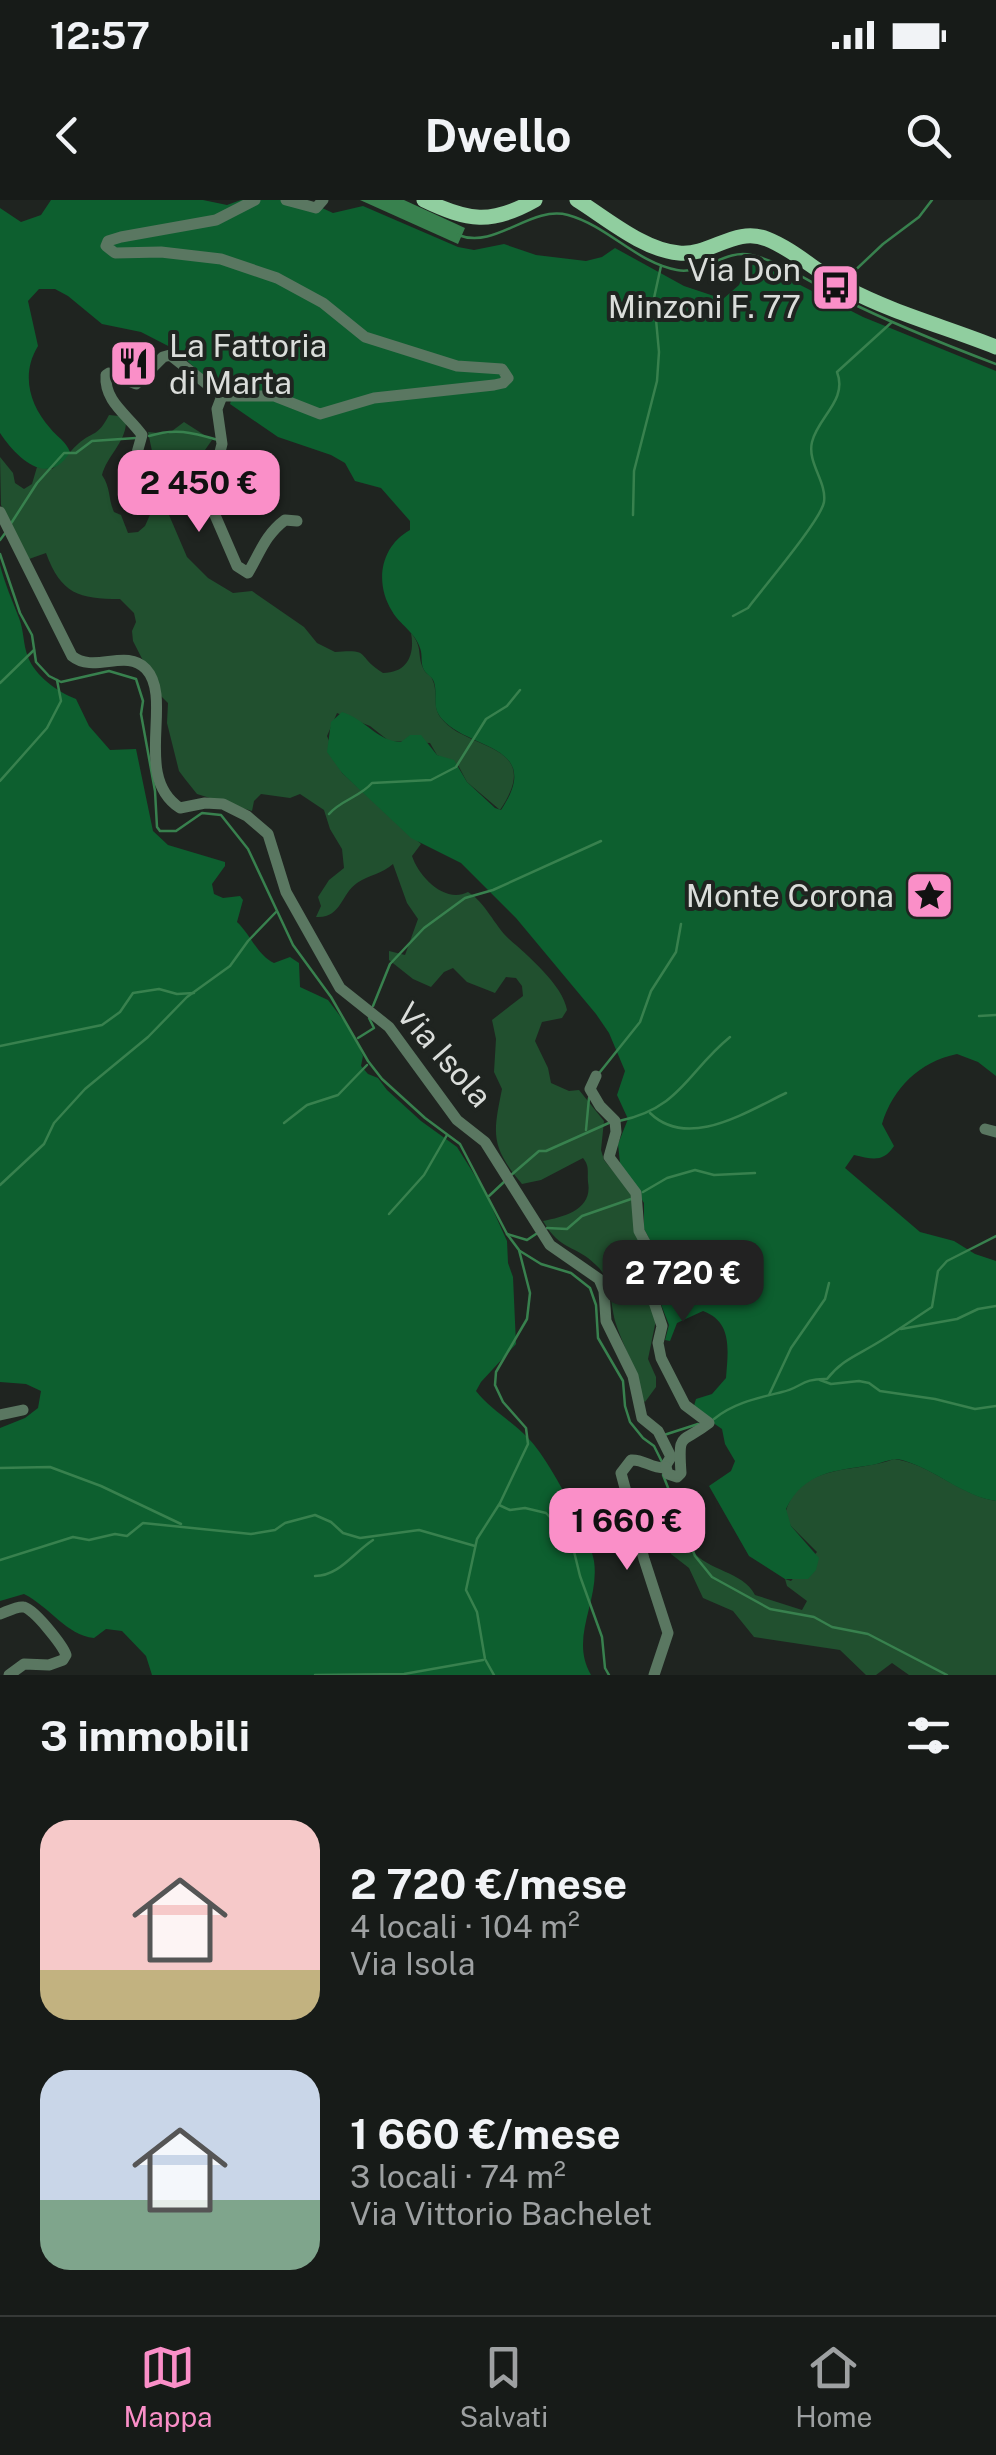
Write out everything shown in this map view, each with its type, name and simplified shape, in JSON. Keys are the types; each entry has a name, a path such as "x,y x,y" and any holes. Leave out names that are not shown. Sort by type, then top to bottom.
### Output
{"main road":[{"path":"424,200 497,217 535,200"},
{"path":"577,200 642,239 680,253 705,250 740,236 769,239 847,288 996,346"}],"street":[{"path":"134,460 142,435 111,400 106,375 110,373 136,384 162,357 170,356 222,396 274,396 320,414 374,398 494,385 508,378 502,369 456,366 364,336 308,295 277,278 222,258 115,252 106,246 108,241 121,237 216,220 255,200"},
{"path":"286,200 316,208 324,200"},
{"path":"222,396 217,409 222,444 208,499 237,566 248,573 264,540 274,529 285,520 297,522"},
{"name":"Via Isola","path":"0,512 72,656 88,664 120,660 136,663 150,674 154,686 154,748 164,794 180,808 213,803 234,809 268,834 286,892 340,988 389,1027 457,1120 486,1142 550,1246 599,1279 606,1320 633,1376 642,1418 658,1431 671,1457 666,1466"},
{"path":"596,1076 590,1090 615,1121 609,1158 636,1194 639,1231 654,1259 653,1299 662,1326 658,1344 661,1358 685,1405 708,1423 682,1439 681,1473 677,1477 668,1474 666,1466 656,1468 639,1459 631,1460 620,1473 668,1633 654,1675"},
{"path":"0,1415 23,1410"},
{"path":"0,1614 20,1606 28,1608 63,1645 66,1655 64,1660 49,1665 30,1663 12,1671"}],"shaded area":[{"path":"51,200 203,200 227,205 241,200 305,200 333,213 363,206 458,247 474,250 504,244 536,255 586,261 615,248 684,286 723,299 739,285 748,265 755,262 863,317 996,371 996,1076 978,1062 957,1054 919,1070 893,1099 882,1124 894,1146 877,1158 854,1155 845,1168 920,1232 954,1241 996,1261 996,1501 972,1494 898,1459 834,1472 802,1487 786,1509 791,1526 819,1558 808,1579 785,1579 749,1556 709,1486 731,1471 735,1461 722,1429 693,1409 696,1399 712,1394 726,1378 724,1330 720,1322 703,1311 677,1323 670,1341 665,1340 669,1325 660,1302 661,1260 644,1229 644,1203 620,1163 618,1144 628,1119 617,1095 625,1071 609,1033 516,918 461,863 411,838 342,773 327,752 331,722 342,712 393,741 421,735 437,755 454,760 467,782 495,808 501,810 512,788 514,772 509,760 442,719 434,682 423,667 418,643 386,600 383,566 392,545 410,530 410,521 381,488 355,481 345,463 278,437 230,404 233,394 213,384 174,349 141,332 102,324 55,289 39,289 28,301 38,346 29,378 37,409 70,452 52,468 42,469 23,459 0,433 0,208 21,222 41,215"},
{"path":"360,200 404,200 465,228 458,244"},
{"path":"109,415 119,416 126,423 123,437 102,475 114,512 121,515 128,533 145,526 153,508 148,479 152,451 148,432 168,434 184,422 212,440 198,460 173,472 163,501 187,557 208,578 233,593 252,591 304,627 317,643 335,652 360,653 383,673 398,670 408,661 411,633 423,668 433,681 441,718 452,729 508,760 514,772 512,788 500,810 467,782 458,765 437,755 430,743 389,741 370,726 337,713 327,736 342,773 421,844 412,856 427,880 442,891 459,895 468,892 474,897 552,981 564,1000 567,1010 562,1018 542,1022 535,1041 551,1083 569,1091 579,1090 604,1121 604,1160 631,1193 651,1272 649,1301 656,1320 648,1359 656,1387 645,1402 616,1324 605,1277 588,1258 556,1238 543,1221 568,1214 582,1205 588,1191 585,1161 583,1158 541,1180 522,1184 499,1149 496,1129 502,1089 494,1072 496,1039 492,1020 523,996 522,986 516,978 506,977 495,993 467,982 453,968 431,987 413,979 389,960 389,951 405,955 418,919 407,903 393,864 357,883 331,914 316,917 321,906 318,897 329,880 344,868 342,849 324,810 300,794 290,798 261,794 252,811 197,794 179,771 167,723 168,703 133,641 134,613 120,599 93,598 65,586 46,553 29,559 1,505 0,457 13,473 15,483 24,489 32,484 37,467 52,469 98,431"},
{"path":"0,565 21,623 26,652 36,671 55,688 76,699 89,726 110,750 136,749 153,831 168,845 225,862 212,884 214,894 223,898 240,896 243,900 237,922 259,950 274,963 290,957 299,963 300,987 328,1000 353,1033 363,1056 361,1066 421,1121 457,1147 484,1190 507,1241 516,1344 476,1391 536,1447 585,1534 595,1576 583,1647 591,1675 152,1675 146,1656 122,1631 106,1629 94,1638 84,1636 24,1594 0,1601 0,1428 38,1408 41,1391 26,1384 0,1382"},
{"path":"894,1459 996,1501 996,1675 909,1675 892,1663 876,1675 866,1675 840,1650 754,1637 733,1611 703,1598 689,1568 671,1554 665,1512 706,1563 742,1581 755,1595 802,1610 807,1601 787,1586 785,1579 791,1581 817,1552 785,1515 792,1498 802,1486 830,1472"}],"waterway":[{"path":"847,278 919,217 932,200"},
{"path":"458,235 486,237 554,214 583,220 649,260 677,270 751,255 786,268 898,325 996,364"},
{"path":"633,515 634,471 657,381 659,352 654,298 661,266"},
{"path":"733,616 748,608 820,511 823,487 811,450 815,433 836,400 837,372 892,322"},
{"path":"149,436 183,432 218,440"},
{"path":"10,525 37,483 64,453 76,453 92,441 136,438"},
{"path":"0,540 6,532"},
{"path":"0,554 20,613 32,635 36,662 49,676 61,682 109,671 136,679 143,701 141,714 155,791 157,827 160,831 176,831 202,813 221,815 248,849 293,945 331,997 368,1061 425,1118 460,1144 519,1250 530,1293 527,1319 496,1372 495,1385 503,1402 526,1428 528,1444 500,1503 477,1539 466,1590 477,1612 485,1659 494,1675"},
{"path":"0,683 34,650"},
{"path":"0,781 47,728 61,701 57,680"},
{"path":"329,814 372,783 431,780 456,767 486,719 507,706 520,690"},
{"path":"373,1006 390,964 424,928 465,898 493,890 601,841"},
{"path":"0,1185 44,1144 54,1123 85,1089 148,1037 187,997 230,966 276,912"},
{"path":"600,1072 640,1022 651,991 676,952 681,924"},
{"path":"0,1046 102,1025 120,1012 133,993 159,989 194,993"},
{"path":"979,1016 996,1015"},
{"path":"358,1038 374,1028 369,1018"},
{"path":"619,1121 640,1115 670,1098 730,1037"},
{"path":"284,1123 307,1105 338,1095 367,1065"},
{"path":"650,1113 665,1124 699,1128 735,1117 786,1093"},
{"path":"586,1130 589,1098"},
{"path":"510,1176 539,1151 611,1122"},
{"path":"389,1214 424,1175 447,1135"},
{"path":"643,1192 667,1178 695,1170 714,1175 755,1173"},
{"path":"489,1196 504,1182"},
{"path":"547,1228 567,1229 582,1216 631,1199"},
{"path":"507,1234 527,1240 536,1234"},
{"path":"714,1419 746,1402 812,1380 827,1379 847,1360 932,1307 938,1271 947,1261 996,1236"},
{"path":"520,1251 541,1264 571,1273 590,1288 596,1305 598,1338 623,1381 630,1422 654,1446 662,1462"},
{"path":"769,1395 791,1348 825,1299 829,1283"},
{"path":"901,1329 957,1319 996,1306"},
{"path":"820,1380 831,1384 859,1381 880,1391 975,1409 996,1406"},
{"path":"664,1435 698,1424"},
{"path":"0,1468 50,1467 181,1524"},
{"path":"663,1475 695,1556 712,1577 770,1609 814,1617 832,1627 868,1634 947,1675"},
{"path":"499,1505 510,1510 525,1508 546,1513 571,1539 602,1637 609,1675"},
{"path":"0,1560 73,1537 89,1540 115,1534 127,1536 143,1523 251,1534 315,1515 343,1533 360,1538 419,1530 475,1546"},
{"path":"315,1576 339,1568 373,1540"},
{"path":"315,1675 404,1674 483,1660"}],"place":[{"name":"Via Don Minzoni F. 77","path":"836,288"},
{"name":"La Fattoria di Marta","path":"134,364"},
{"name":"Monte Corona","path":"929,896"}]}
